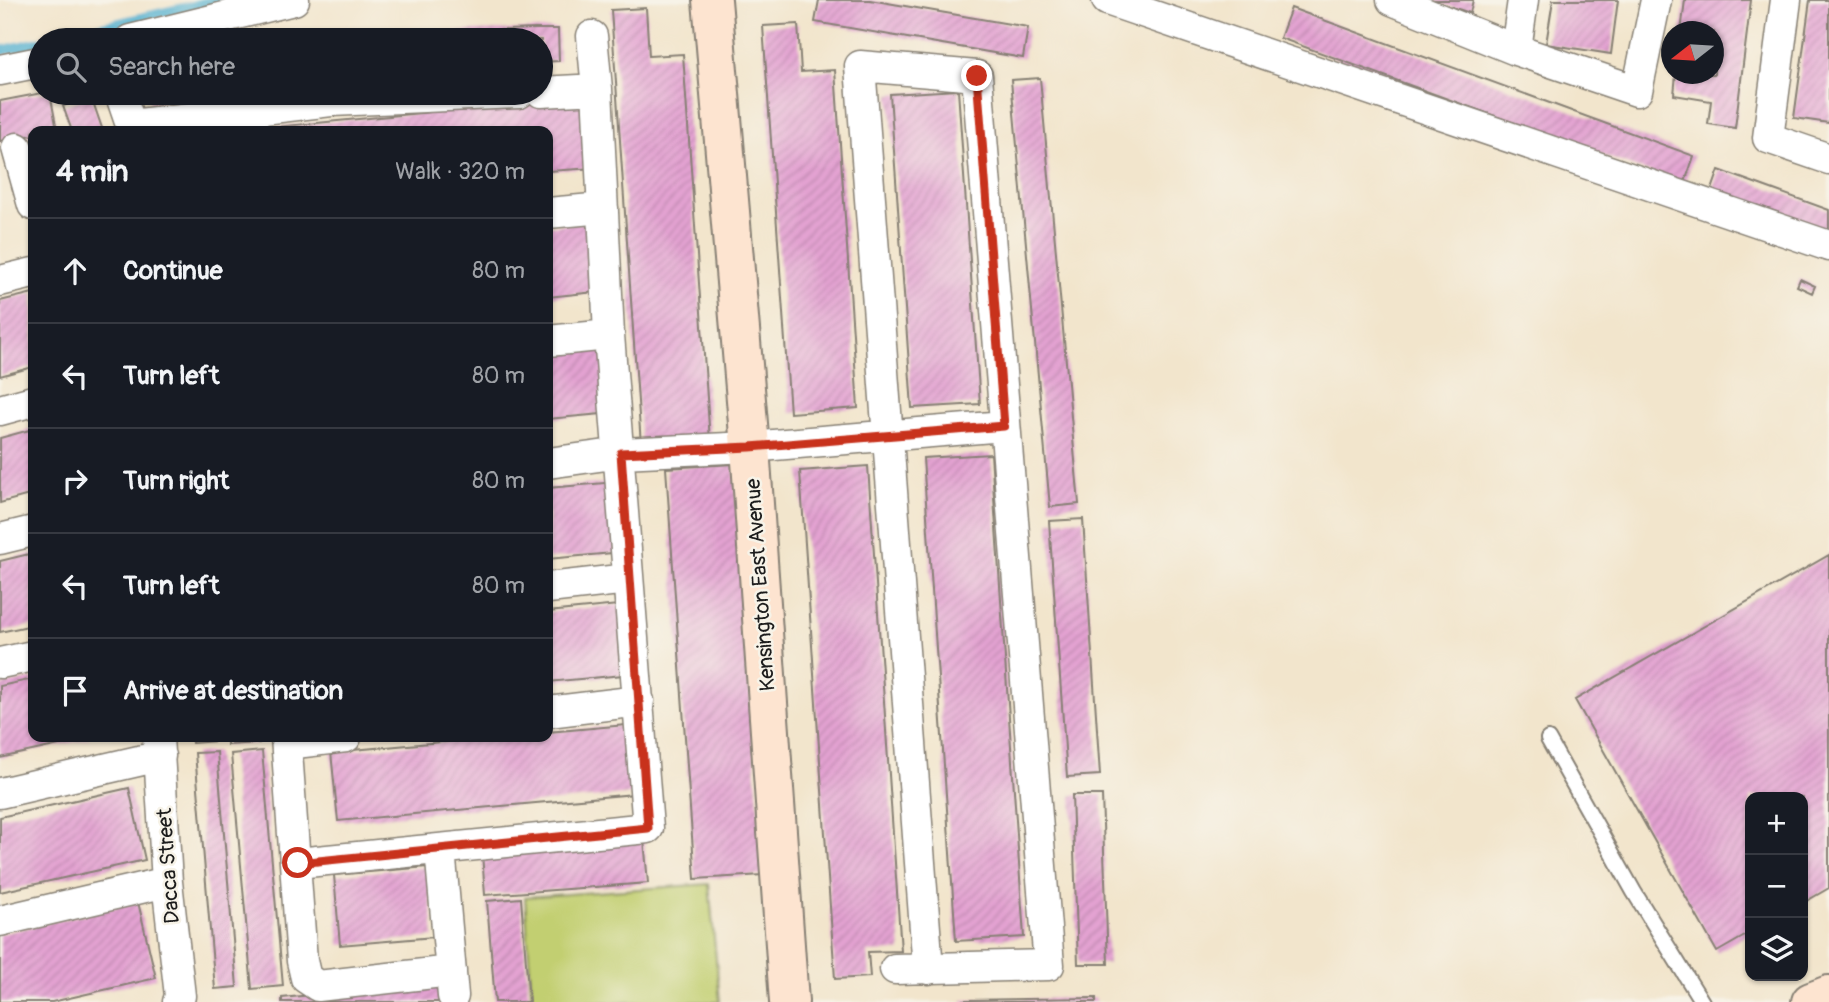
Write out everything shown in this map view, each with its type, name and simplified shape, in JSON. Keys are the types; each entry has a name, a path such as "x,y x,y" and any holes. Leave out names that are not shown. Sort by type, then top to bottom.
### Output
{"street":[{"path":"179,28 294,0"},
{"name":"Kensington East Avenue","path":"712,0 750,447 789,1002"},
{"path":"1107,0 1829,246"},
{"path":"1392,0 1516,50 1637,92 1656,0"},
{"path":"1516,50 1523,0"},
{"path":"1786,0 1768,138 1829,159"},
{"path":"298,863 648,828 621,453 609,335 592,36"},
{"path":"0,70 28,64"},
{"path":"895,970 928,969 1049,965 977,76 860,66 928,969"},
{"path":"553,91 597,89"},
{"path":"124,105 131,126"},
{"path":"147,126 302,105"},
{"path":"17,147 28,187"},
{"path":"553,213 603,208"},
{"path":"0,281 28,274"},
{"path":"553,341 609,335"},
{"path":"0,410 28,402"},
{"path":"553,462 621,453 750,447 1004,426"},
{"path":"0,539 28,532"},
{"path":"553,587 628,579"},
{"path":"0,663 28,657"},
{"path":"553,711 639,701"},
{"path":"287,742 298,863 302,961 306,978 318,986 452,983 440,849"},
{"path":"0,793 159,746"},
{"name":"Dacca Street","path":"159,746 167,882 179,999"},
{"path":"0,921 167,882"},
{"path":"1811,1002 1829,995"}],"lane":[{"path":"1548,739 1634,892 1702,1002"}],"green space":[{"path":"709,884 720,1002 532,1002 525,897"}],"building":[{"path":"819,0 870,0 1028,27 1023,58 815,22"},
{"path":"1431,0 1473,0 1470,13"},
{"path":"1553,0 1618,0 1611,54 1546,44"},
{"path":"1685,0 1751,0 1735,128 1708,124 1711,101 1674,95 1675,84 1724,84 1724,21 1682,21"},
{"path":"1810,0 1829,0 1829,123 1794,118"},
{"path":"646,8 649,56 683,54 710,441 641,445 611,10"},
{"path":"1291,8 1694,156 1684,185 1280,38"},
{"path":"798,24 801,72 835,70 858,408 790,413 763,26"},
{"path":"553,29 558,29 559,61 553,61"},
{"path":"1040,78 1079,504 1050,507 1011,80"},
{"path":"958,90 980,404 912,408 890,94"},
{"path":"28,96 28,105 52,105 56,126 28,126 28,136 0,141 0,101"},
{"path":"588,97 595,168 553,171 553,126 284,126 504,105 553,105 553,100"},
{"path":"94,105 101,126 70,126 63,106"},
{"path":"1719,170 1829,210 1829,243 1708,201"},
{"path":"588,222 595,292 553,296 553,226"},
{"path":"1800,279 1815,286 1812,293 1797,286"},
{"path":"28,294 28,368 0,376 0,301"},
{"path":"605,344 612,413 553,419 553,349"},
{"path":"28,430 28,495 0,503 0,438"},
{"path":"991,454 1024,937 956,941 923,458"},
{"path":"734,464 763,875 695,879 666,468"},
{"path":"868,466 901,951 868,952 870,977 835,979 800,471"},
{"path":"616,482 623,552 553,559 553,488"},
{"path":"1083,519 1100,775 1067,777 1049,521"},
{"path":"28,554 28,626 0,632 0,561"},
{"path":"1829,555 1829,888 1808,900 1808,792 1745,792 1745,936 1717,952 1575,700"},
{"path":"628,604 634,674 553,682 553,612"},
{"path":"28,680 28,742 73,742 0,758 0,686"},
{"path":"637,724 645,793 338,821 331,752 442,742 553,742 553,732"},
{"path":"227,742 259,743 227,745"},
{"path":"262,751 283,986 252,989 231,754"},
{"path":"217,752 237,987 215,989 195,753"},
{"path":"129,788 145,860 0,892 0,817"},
{"path":"1072,795 1102,795 1108,964 1078,964"},
{"path":"644,840 648,883 485,895 482,853"},
{"path":"428,867 434,937 340,945 334,875"},
{"path":"521,898 529,1002 495,1002 487,901"},
{"path":"138,902 156,978 52,1002 0,1002 0,934"},
{"path":"442,982 444,1002 282,1002 282,998"},
{"path":"1096,998 1096,1002 963,1002 963,1000"}],"waterway":[{"path":"97,28 217,0"},
{"path":"0,51 28,45"}],"route":[{"path":"298,863 648,828 621,453 750,447 1004,426 977,76"}]}
